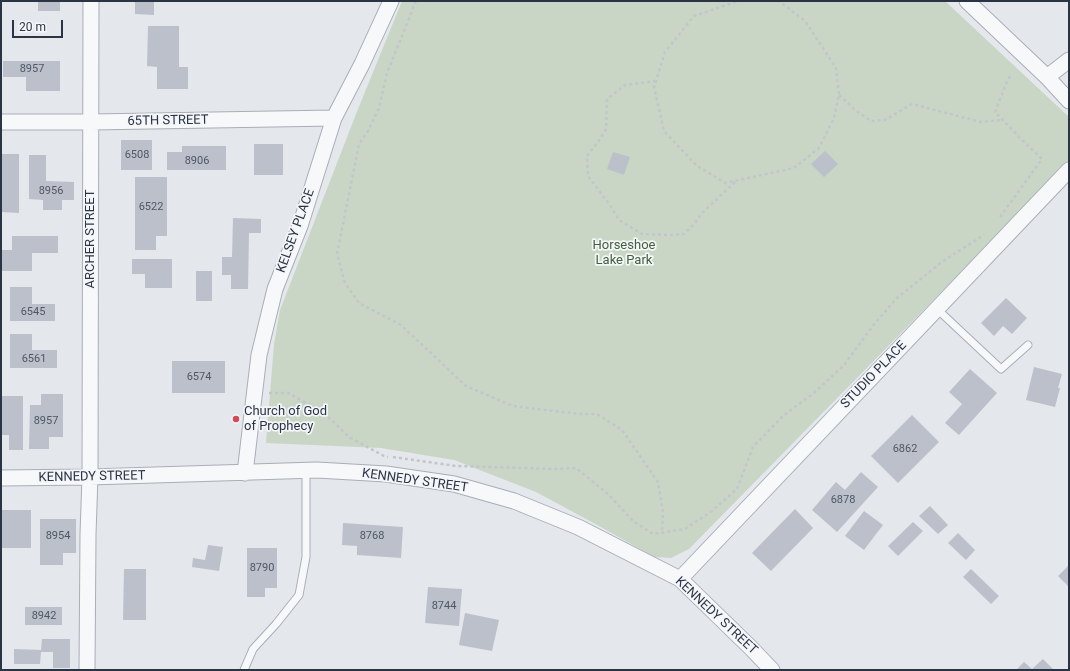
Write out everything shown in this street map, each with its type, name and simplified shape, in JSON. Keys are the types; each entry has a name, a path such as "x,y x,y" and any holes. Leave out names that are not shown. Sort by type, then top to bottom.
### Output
{"street":[{"name":"ARCHER STREET","path":"87,670 90,477 91,1"},
{"name":"KELSEY PLACE","path":"245,473 259,355 275,289 300,226 334,118 362,64 391,1"},
{"path":"967,1 1069,101"},
{"path":"1047,78 1069,60"},
{"name":"65TH STREET","path":"1,122 334,118"},
{"name":"STUDIO PLACE","path":"680,579 1069,170"},
{"name":"KENNEDY STREET","path":"1,478 90,477 317,470 386,474 454,484 514,501 578,527 680,579 772,670"}],"lane":[{"path":"937,309 1001,368 1028,345"},
{"path":"244,670 253,648 276,624 299,595 306,557 306,471"}],"path":[{"path":"416,1 387,73 379,108 368,131 359,144 337,254 345,283 359,303 401,325 466,386 513,406 579,414 597,414 622,430 658,482 663,512 662,533"},
{"path":"742,1 694,16 665,52 654,87 664,130 696,165 725,183 794,168 819,148 834,118 839,95 836,68 805,21 779,1"},
{"path":"1000,217 1042,160 995,112 1008,79 1012,74"},
{"path":"656,81 625,85 607,99 606,129 587,156 588,176 610,205 619,220 642,234 684,234 695,223 702,212 736,181"},
{"path":"839,95 855,110 871,121 885,120 912,104 981,122 1002,120"},
{"path":"255,392 288,393 323,412 349,437 384,456 456,466 555,469 576,468 608,494 633,521 653,534 685,529 712,512 737,489 753,447 783,416 815,392 844,365 875,323 897,298 943,261 985,234"}],"green space":[{"name":"Horseshoe Lake Park","path":"402,1 945,1 1069,117 1069,162 689,549 671,558 654,557 536,492 454,460 381,448 266,443 274,344 280,310 356,114"}],"building":[{"path":"38,1 60,1 60,11 38,11"},
{"path":"135,1 154,1 154,15 135,14"},
{"path":"148,26 179,26 179,67 188,67 188,89 157,89 157,67 147,66"},
{"path":"3,61 60,61 60,91 26,91 26,77 3,77"},
{"path":"121,140 152,140 152,170 121,170"},
{"path":"254,144 283,144 283,175 254,175"},
{"path":"182,146 226,146 226,170 167,170 167,152 182,152"},
{"path":"825,151 838,164 824,177 811,164"},
{"path":"613,152 630,157 624,175 607,169"},
{"path":"1,154 19,154 19,213 1,212"},
{"path":"29,155 46,155 46,181 74,182 74,200 62,200 62,210 43,210 43,200 29,199"},
{"path":"135,177 167,177 167,236 156,236 156,250 135,250"},
{"path":"233,218 261,219 261,233 249,233 248,289 231,289 231,275 222,275 222,257 232,257"},
{"path":"12,236 58,236 58,253 32,253 32,271 1,271 1,250 12,250"},
{"path":"132,259 172,259 172,288 145,288 145,274 132,274"},
{"path":"196,271 212,271 212,301 196,301"},
{"path":"10,287 32,287 32,304 55,304 55,321 10,321"},
{"path":"1006,298 1027,318 1012,334 1003,326 994,336 981,323"},
{"path":"10,334 32,334 32,350 57,350 57,368 10,368"},
{"path":"172,361 225,361 225,393 172,393"},
{"path":"1034,367 1062,374 1055,407 1026,400"},
{"path":"970,369 997,393 959,435 945,423 962,404 949,392"},
{"path":"41,394 63,394 63,437 49,437 49,449 29,449 30,405 41,405"},
{"path":"1,396 23,396 23,450 9,450 9,435 1,435"},
{"path":"912,415 939,442 898,483 871,456"},
{"path":"861,472 878,487 837,532 812,510 836,482 845,490"},
{"path":"930,506 948,525 938,534 919,516"},
{"path":"795,509 813,528 771,571 752,553"},
{"path":"1,510 31,510 31,548 1,548"},
{"path":"864,511 883,525 864,550 845,536"},
{"path":"40,519 76,519 76,553 63,553 63,565 40,565"},
{"path":"913,522 923,531 898,556 888,546"},
{"path":"343,523 403,527 401,558 357,555 357,546 342,545"},
{"path":"958,533 975,550 966,560 948,543"},
{"path":"208,545 223,547 219,571 192,567 193,558 205,560"},
{"path":"247,548 277,548 277,588 265,588 265,597 247,597"},
{"path":"1069,565 1069,587 1058,576"},
{"path":"124,569 146,569 146,620 123,620"},
{"path":"971,569 999,596 991,604 963,577"},
{"path":"428,587 462,589 459,626 425,623"},
{"path":"25,607 62,607 62,625 25,625"},
{"path":"465,613 499,620 492,651 459,645"},
{"path":"42,639 70,639 70,668 53,668 53,652 41,652 40,664 14,664 14,649 41,650"},
{"path":"1043,659 1054,670 1016,670 1024,662 1032,669"}],"place":[{"name":"Church of God of Prophecy","path":"236,419"}]}
